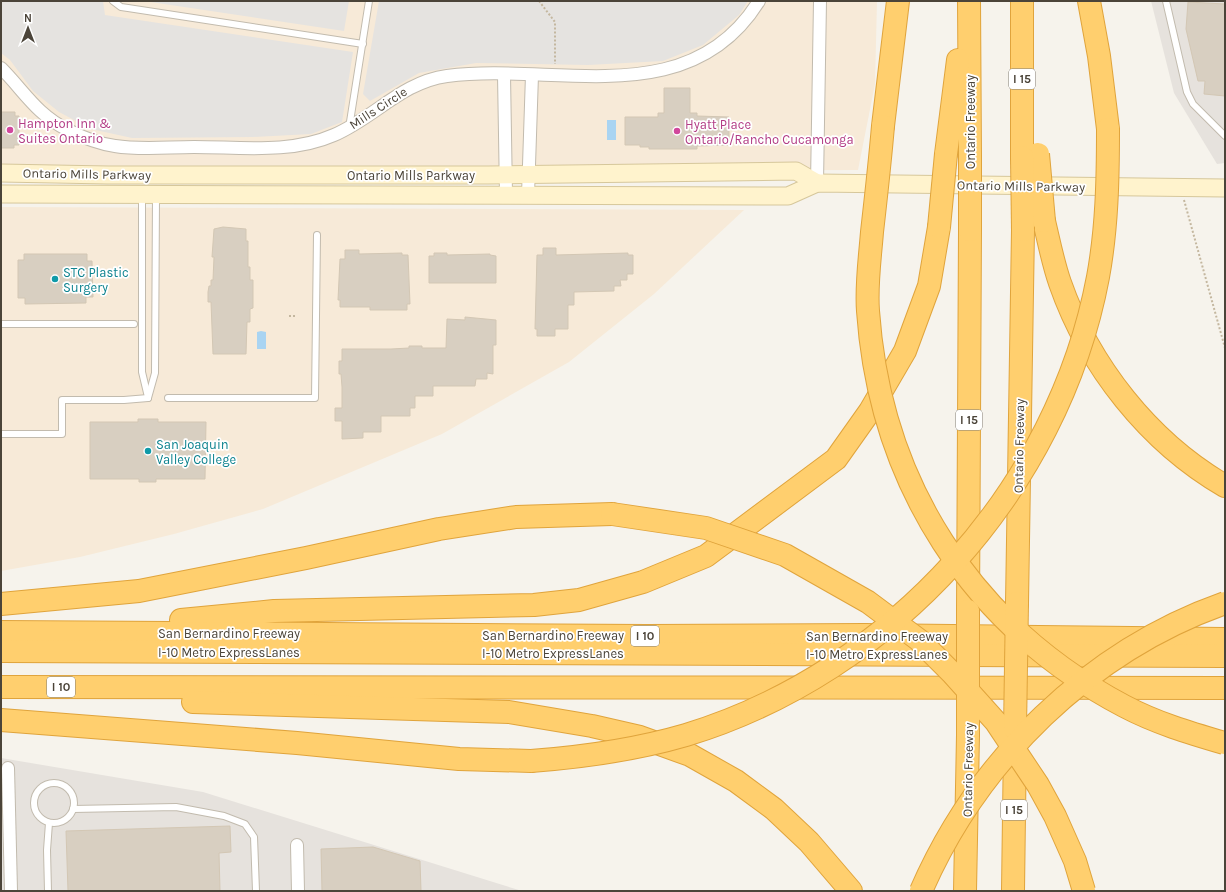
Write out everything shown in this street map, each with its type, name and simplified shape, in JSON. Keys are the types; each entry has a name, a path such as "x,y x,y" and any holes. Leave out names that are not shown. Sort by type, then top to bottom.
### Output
{"highway":[{"path":"898,1 869,261 868,308 872,357 883,408 897,453 917,498 943,544 974,586 1006,622 1044,654 1081,681 1126,707 1174,728 1225,743"},
{"path":"65,632 274,611 534,605 579,600 643,582 706,556 836,459 870,410 905,351 929,286 939,227 946,154 965,1"},
{"name":"Ontario Freeway","path":"965,891 968,735 970,230 969,1"},
{"name":"Ontario Freeway","path":"1013,891 1023,230 1030,156 1022,49 1022,1"},
{"path":"1,720 297,743 459,759 531,761 588,756 641,747 688,734 740,715 776,699 812,679 861,647 903,613 936,582 971,543 1001,504 1027,464 1047,425 1070,373 1088,319 1098,278 1104,237 1108,180 1108,129 1099,56 1089,1"},
{"path":"1030,156 1059,282 1073,316 1095,356 1118,390 1143,419 1189,462 1225,486"},
{"path":"1,604 139,591 306,558 439,529 516,517 612,514 706,528 785,555 868,602 919,640 952,673 996,722 1038,785 1055,816 1075,861 1084,891"},
{"path":"921,891 934,861 958,818 987,777 1033,724 1070,692 1110,661 1175,624 1225,603"},
{"name":"San Bernardino Freeway","path":"1,632 639,636 865,635 1225,639"},
{"name":"I-10 Metro ExpressLanes","path":"1,651 1225,656"},
{"name":"I 10","path":"1,687 1225,688"},
{"path":"122,687 167,701 509,712 592,726 640,737 690,755 736,781 774,809 809,842 851,891"}],"main road":[{"name":"Ontario Mills Parkway","path":"1,173 108,175 529,175 796,171 817,183"},
{"name":"Ontario Mills Parkway","path":"1,194 788,196 817,183 1225,188"}],"street":[{"name":"Mills Circle","path":"1,68 31,103 49,118 67,130 102,143 116,146 288,147 319,141 349,128 413,86 449,76 640,74 674,68 707,53 723,42 738,29 759,1"},
{"path":"817,183 820,1"},
{"path":"504,75 506,195"},
{"path":"528,195 532,75"},
{"path":"8,768 12,891"},
{"path":"297,845 298,891"}],"lane":[{"path":"113,1 121,7 363,44"},
{"path":"349,128 369,1"},
{"path":"1166,1 1188,92 1193,104 1225,136"},
{"path":"148,398 142,372 149,194"},
{"path":"148,398 155,373 149,194"},
{"path":"168,398 315,398 317,235"},
{"path":"1,324 134,324"},
{"path":"1,434 62,434 62,400 124,400 148,398"},
{"path":"54,783 67,788 74,799 73,809 68,818 63,822 49,823 39,816 34,804 35,798 42,787 54,783"},
{"path":"73,809 176,807 224,816 245,824 254,837 256,891"},
{"path":"48,891 47,850 49,823"}],"path":[{"path":"539,1 555,22 555,75"},
{"path":"1181,188 1225,348"},
{"path":"289,316 297,316"}],"shaded area":[{"path":"1,1 877,1 875,84 858,170 518,171 1,165"},
{"path":"1,1 103,1 105,15 353,52 342,122 311,134 253,137 132,138 91,129 59,112 33,91 10,60 1,53"},
{"path":"144,1 349,1 344,31"},
{"path":"379,1 748,1 739,15 703,45 663,61 588,65 476,63 419,73 370,101 363,94"},
{"path":"1151,1 1225,1 1225,163 1217,164 1174,93"},
{"path":"1,207 744,210 654,294 569,362 442,434 263,509 174,534 80,557 1,571"},
{"path":"1,758 203,792 522,891 1,891"}],"water":[{"path":"607,120 616,120 616,140 607,140"},
{"path":"257,332 266,332 266,349 257,349"}],"building":[{"path":"1188,2 1225,4 1225,96 1204,94 1205,81 1198,81 1186,29"},
{"name":"Hyatt Place Ontario/Rancho Cucamonga","path":"664,88 690,88 690,113 697,113 697,116 729,117 729,145 697,146 697,149 649,149 649,147 640,147 640,145 625,145 625,117 658,117 658,113 664,113"},
{"name":"Hampton Inn & Suites Ontario","path":"1,112 15,112 15,116 19,116 19,145 14,145 14,148 1,148"},
{"path":"223,227 246,229 246,241 248,241 248,267 250,267 250,280 253,280 253,308 250,309 250,322 247,322 246,354 213,354 211,302 208,302 208,292 209,286 211,286 211,280 213,280 214,257 212,257 214,229"},
{"path":"543,248 556,248 556,255 628,253 628,255 633,255 633,274 627,274 627,280 620,280 621,286 614,286 614,291 574,292 574,305 568,305 568,329 555,329 555,336 537,336 537,329 535,329 537,255 543,255"},
{"path":"345,250 359,250 359,254 402,253 402,255 408,255 410,304 407,304 407,310 370,310 370,307 340,307 340,300 338,300 340,259 345,259"},
{"path":"434,253 447,253 447,255 490,254 496,256 496,283 429,283 429,256 434,256"},
{"name":"STC Plastic Surgery","path":"24,254 87,254 87,261 92,261 93,297 86,297 86,303 25,304 25,298 18,298 18,260 24,260"},
{"path":"465,317 496,320 496,345 493,345 493,374 487,373 487,379 476,379 475,386 433,386 433,396 415,396 415,408 410,408 410,416 381,416 381,432 363,432 363,438 342,439 342,421 335,421 335,408 342,408 342,387 341,374 339,374 339,361 342,361 342,349 391,349 409,348 409,346 422,346 422,348 446,348 447,319 465,320"},
{"name":"San Joaquin Valley College","path":"138,419 158,419 158,422 206,422 205,479 156,479 156,482 139,482 139,479 90,479 90,422 138,422"},
{"path":"230,826 231,852 219,853 220,891 68,891 66,831"},
{"path":"373,847 420,861 421,891 322,891 321,849"}],"place":[{"name":"Hampton Inn & Suites Ontario","path":"10,130"},
{"name":"Hyatt Place Ontario/Rancho Cucamonga","path":"677,131"},
{"name":"STC Plastic Surgery","path":"55,279"},
{"name":"San Joaquin Valley College","path":"148,451"}]}
